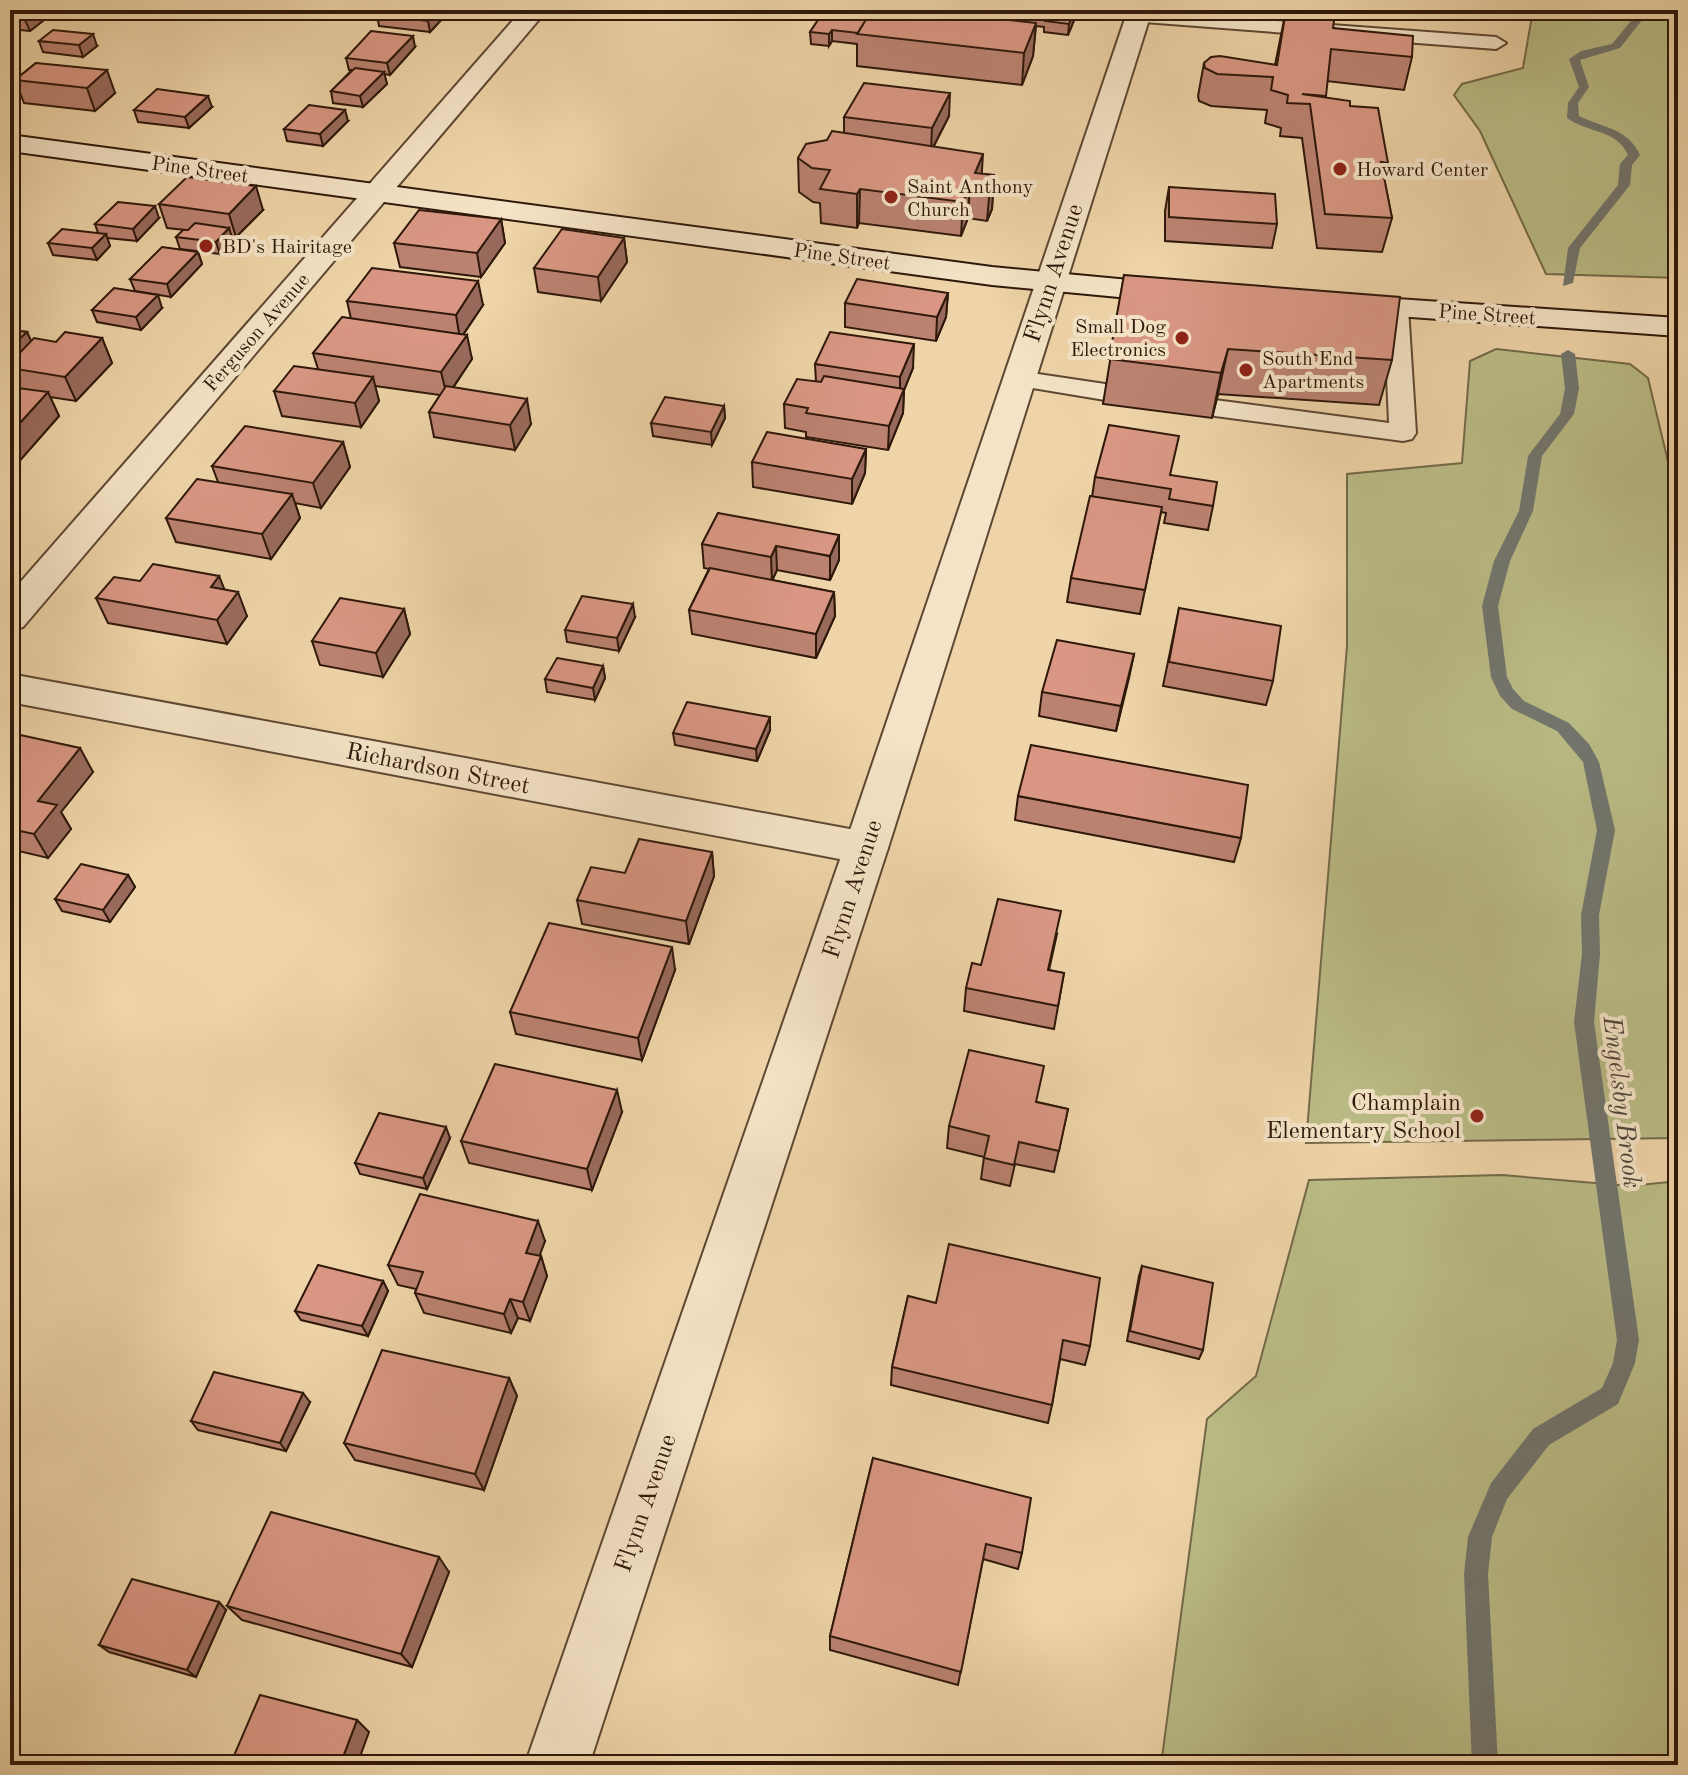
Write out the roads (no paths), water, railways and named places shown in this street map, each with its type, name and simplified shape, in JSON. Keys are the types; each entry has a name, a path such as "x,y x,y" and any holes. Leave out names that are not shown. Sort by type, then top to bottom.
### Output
{"street":[{"name":"Ferguson Avenue","path":"10,618 535,10"},
{"name":"Flynn Avenue","path":"557,1765 866,848 1139,14"},
{"name":"Pine Street","path":"10,143 1050,283 1208,295"},
{"name":"Pine Street","path":"1302,302 1678,327"},
{"name":"Richardson Street","path":"10,688 866,848"}],"lane":[{"path":"1139,14 1496,43"},
{"path":"1215,408 1403,433 1396,308"},
{"path":"1018,379 1105,392"}],"waterway":[{"name":"Engelsby Brook","path":"1567,283 1574,248 1624,185 1626,164 1634,155 1630,146 1617,135 1573,118 1573,103 1584,87 1574,59 1585,53 1616,46 1645,10"},
{"name":"Engelsby Brook","path":"1485,1765 1476,1574 1480,1537 1499,1491 1541,1437 1610,1396 1624,1363 1628,1340 1584,1022 1591,954 1590,915 1606,830 1591,762 1583,748 1563,727 1518,705 1506,692 1499,677 1490,606 1502,561 1526,511 1535,456 1567,414 1572,388 1568,354"}],"place":[{"name":"Howard Center","path":"1340,169"},
{"name":"Saint Anthony Church","path":"891,197"},
{"name":"BD's Hairitage","path":"206,246"},
{"name":"Small Dog Electronics","path":"1182,338"},
{"name":"South End Apartments","path":"1246,370"},
{"name":"Champlain Elementary School","path":"1477,1116"}]}
